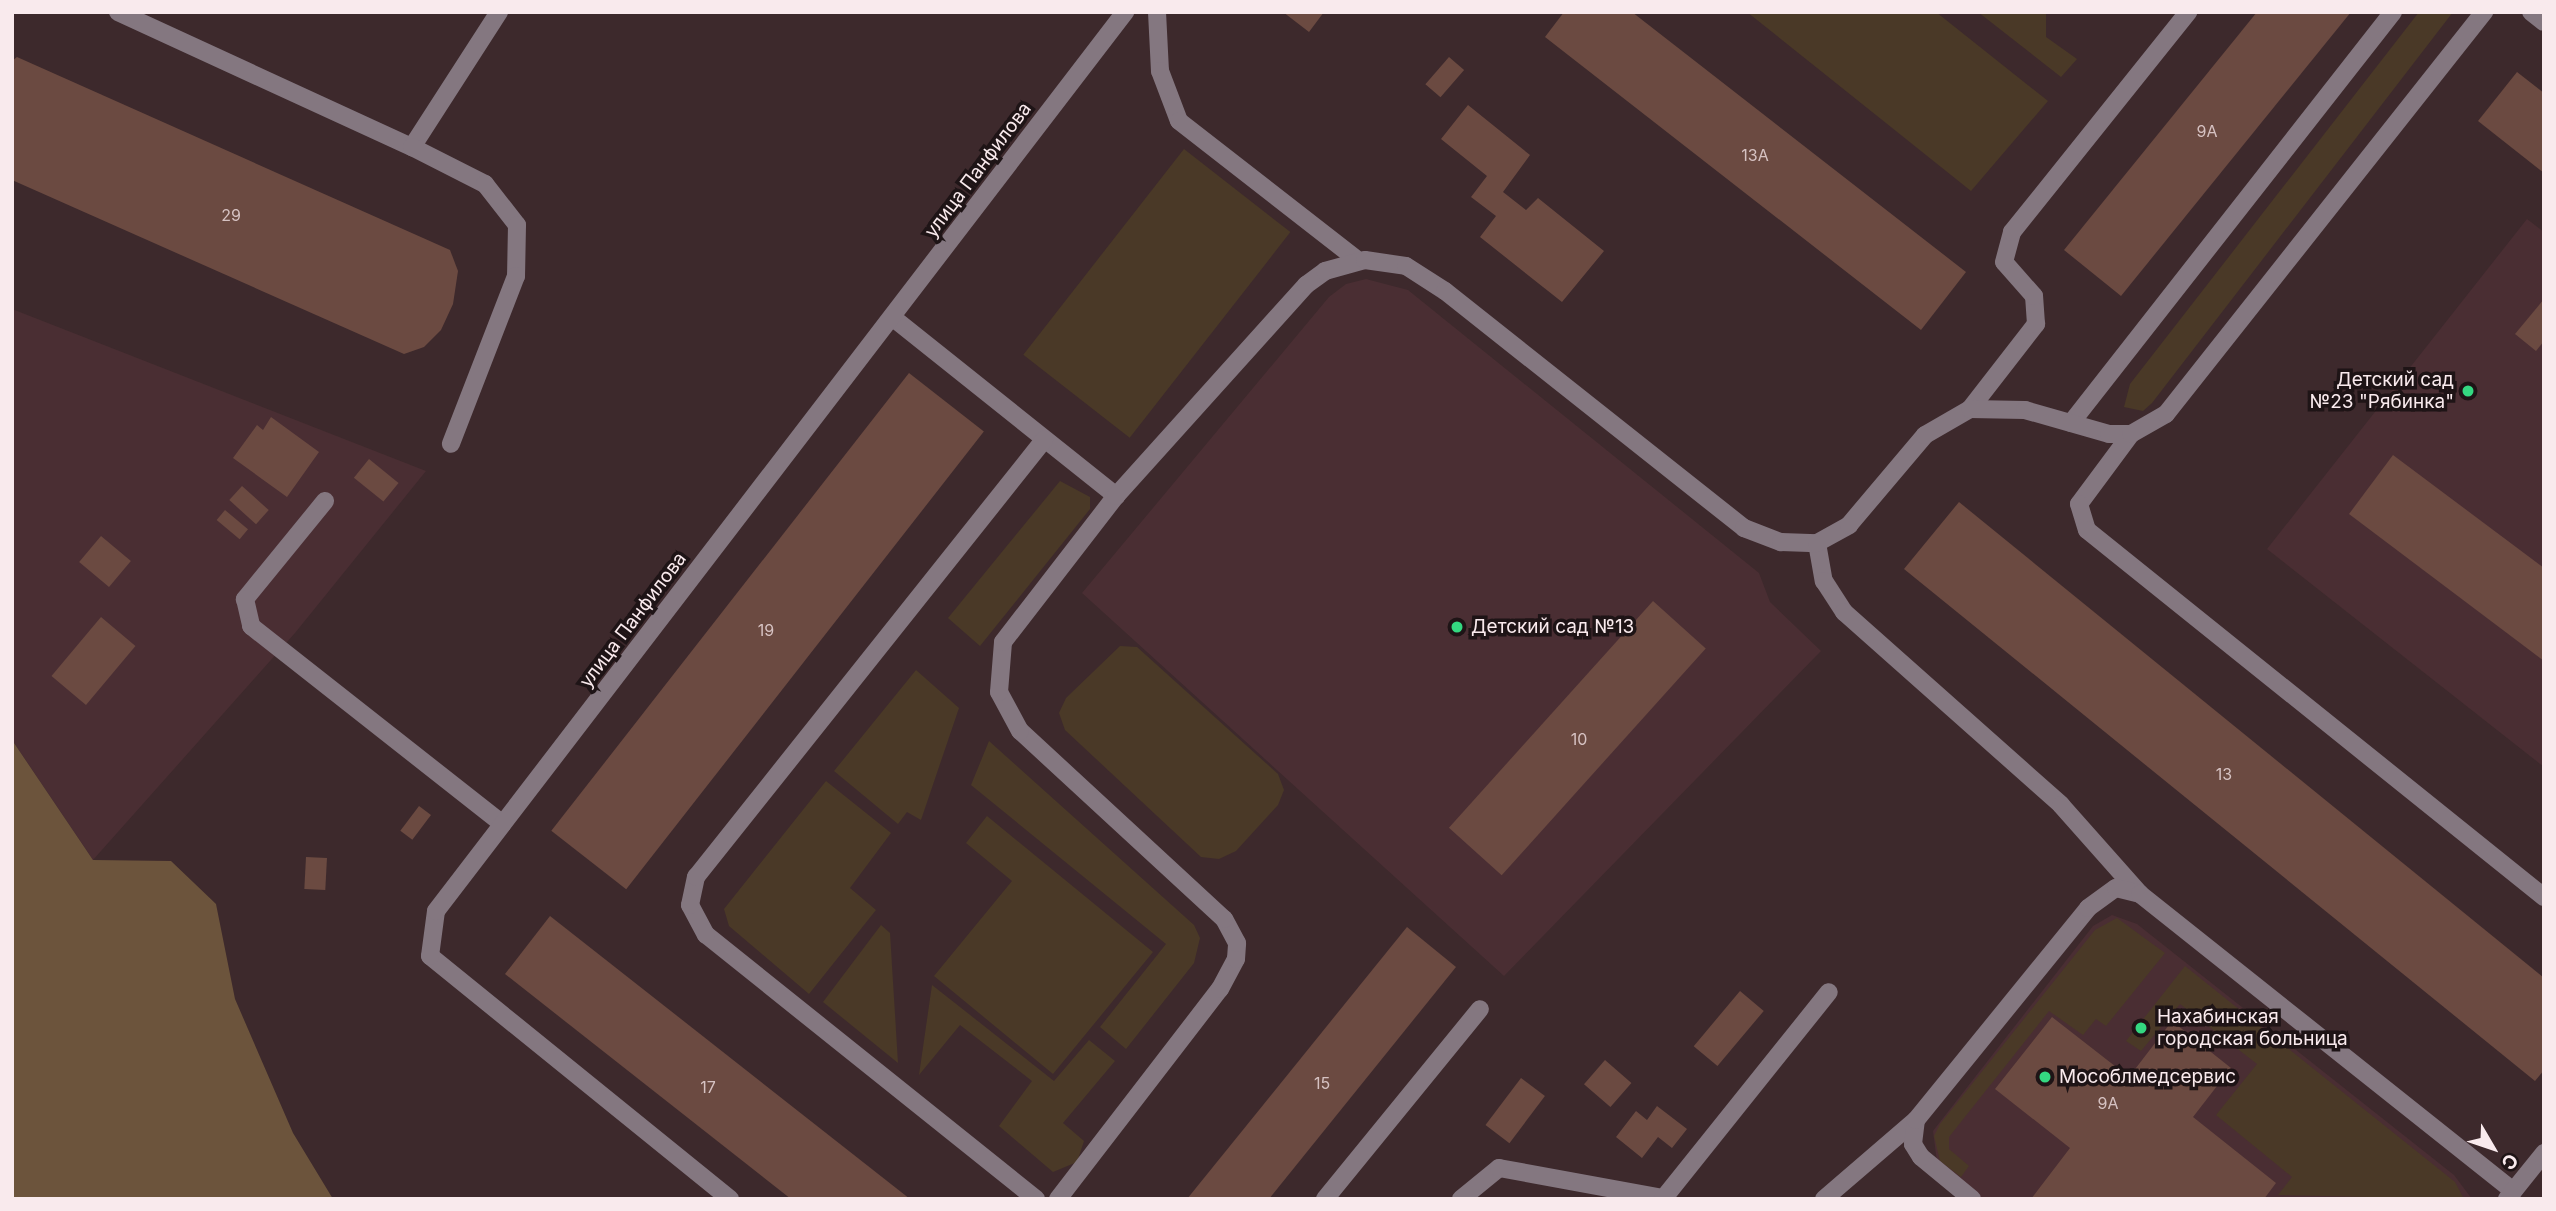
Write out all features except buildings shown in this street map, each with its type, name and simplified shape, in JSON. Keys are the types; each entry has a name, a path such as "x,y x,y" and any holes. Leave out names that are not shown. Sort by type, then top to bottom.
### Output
{"street":[{"path":"118,12 412,147 485,184 517,225 516,276 451,444"},
{"path":"412,147 499,12"},
{"name":"улица Панфилова","path":"730,1199 430,956 436,911 1125,12"},
{"path":"1157,12 1160,71 1179,121 1359,261"},
{"path":"1058,1199 1220,989 1236,959 1233,931 1224,919 1020,731 999,692 1003,642 1116,496 1306,285 1325,271 1359,261 1386,260 1424,276 1744,528 1781,542 1817,543 1849,525 1925,435 1970,410 2036,324 2035,296 2004,262 2012,232 2188,12"},
{"path":"2071,423 2393,12"},
{"path":"2484,12 2188,388 2166,414 2131,434 2079,505 2087,530 2544,897"},
{"path":"2531,12 2544,22"},
{"path":"892,317 1116,496"},
{"path":"1970,410 2015,409 2131,434"},
{"path":"1036,1199 706,935 690,905 696,877 1044,440"},
{"path":"325,501 245,599 251,626 503,824"},
{"path":"1817,543 1824,581 1844,612 2061,806 2140,894 2510,1195 2544,1153"},
{"path":"1824,1199 1916,1120 2098,897 2116,888 2140,894"},
{"path":"1461,1199 1499,1168 1663,1199 1829,992"},
{"path":"1325,1199 1480,1009"},
{"path":"1916,1120 1913,1144 1921,1157 1972,1199"}],"shaded area":[{"path":"1747,12 1936,12 2048,101 1971,191"},
{"path":"1978,12 2046,12 2046,37 2077,59 2061,77"},
{"path":"2419,12 2453,12 2152,403 2143,411 2124,407 2130,384"},
{"path":"1184,149 1290,232 1130,438 1023,355"},
{"name":"Детский сад №23 \"Рябинка\"","path":"2527,219 2544,232 2544,767 2267,549"},
{"name":"Детский сад №13","path":"1366,279 1408,290 1759,573 1770,602 1821,651 1504,976 1082,593 1329,297 1346,284"},
{"path":"12,309 426,471 295,633 93,860 12,740"},
{"path":"1060,481 1090,497 1090,509 980,646 948,618"},
{"path":"1120,646 1137,647 1278,774 1284,790 1278,805 1236,851 1219,859 1201,857 1065,730 1059,713 1066,698"},
{"path":"916,670 959,708 921,820 907,812 898,824 834,771"},
{"path":"12,740 93,860 171,861 216,904 235,999 293,1133 333,1199 12,1199"},
{"path":"989,741 1194,925 1200,938 1194,963 1126,1049 1100,1027 1166,944 971,785"},
{"path":"826,781 891,833 850,888 876,910 809,994 729,926 724,909"},
{"path":"987,816 1153,952 1053,1074 934,976 1012,881 966,843"},
{"name":"Нахабинская городская больница","path":"2112,915 2137,924 2454,1175 2472,1199 1982,1199 1937,1162 1933,1131 2093,926"},
{"path":"2117,918 2165,953 2106,1026 2096,1019 2083,1035 2049,1011 1949,1137 1949,1149 1969,1166 1961,1177 1940,1161 1934,1136 1940,1124 2095,930"},
{"path":"881,925 890,933 898,1063 823,1002"},
{"path":"2185,966 2455,1182 2464,1199 2278,1195 2292,1177 2216,1115 2257,1064 2180,1004 2141,1051 2126,1041"},
{"path":"932,985 1054,1081 1089,1040 1115,1061 1063,1123 1084,1141 1077,1162 1053,1172 999,1126 1032,1081 960,1025 919,1075"}],"place":[{"name":"Детский сад №23 \"Рябинка\"","path":"2468,391"},
{"name":"Детский сад №13","path":"1457,627"},
{"name":"Нахабинская городская больница","path":"2141,1028"},
{"name":"Мособлмедсервис","path":"2045,1077"}]}
